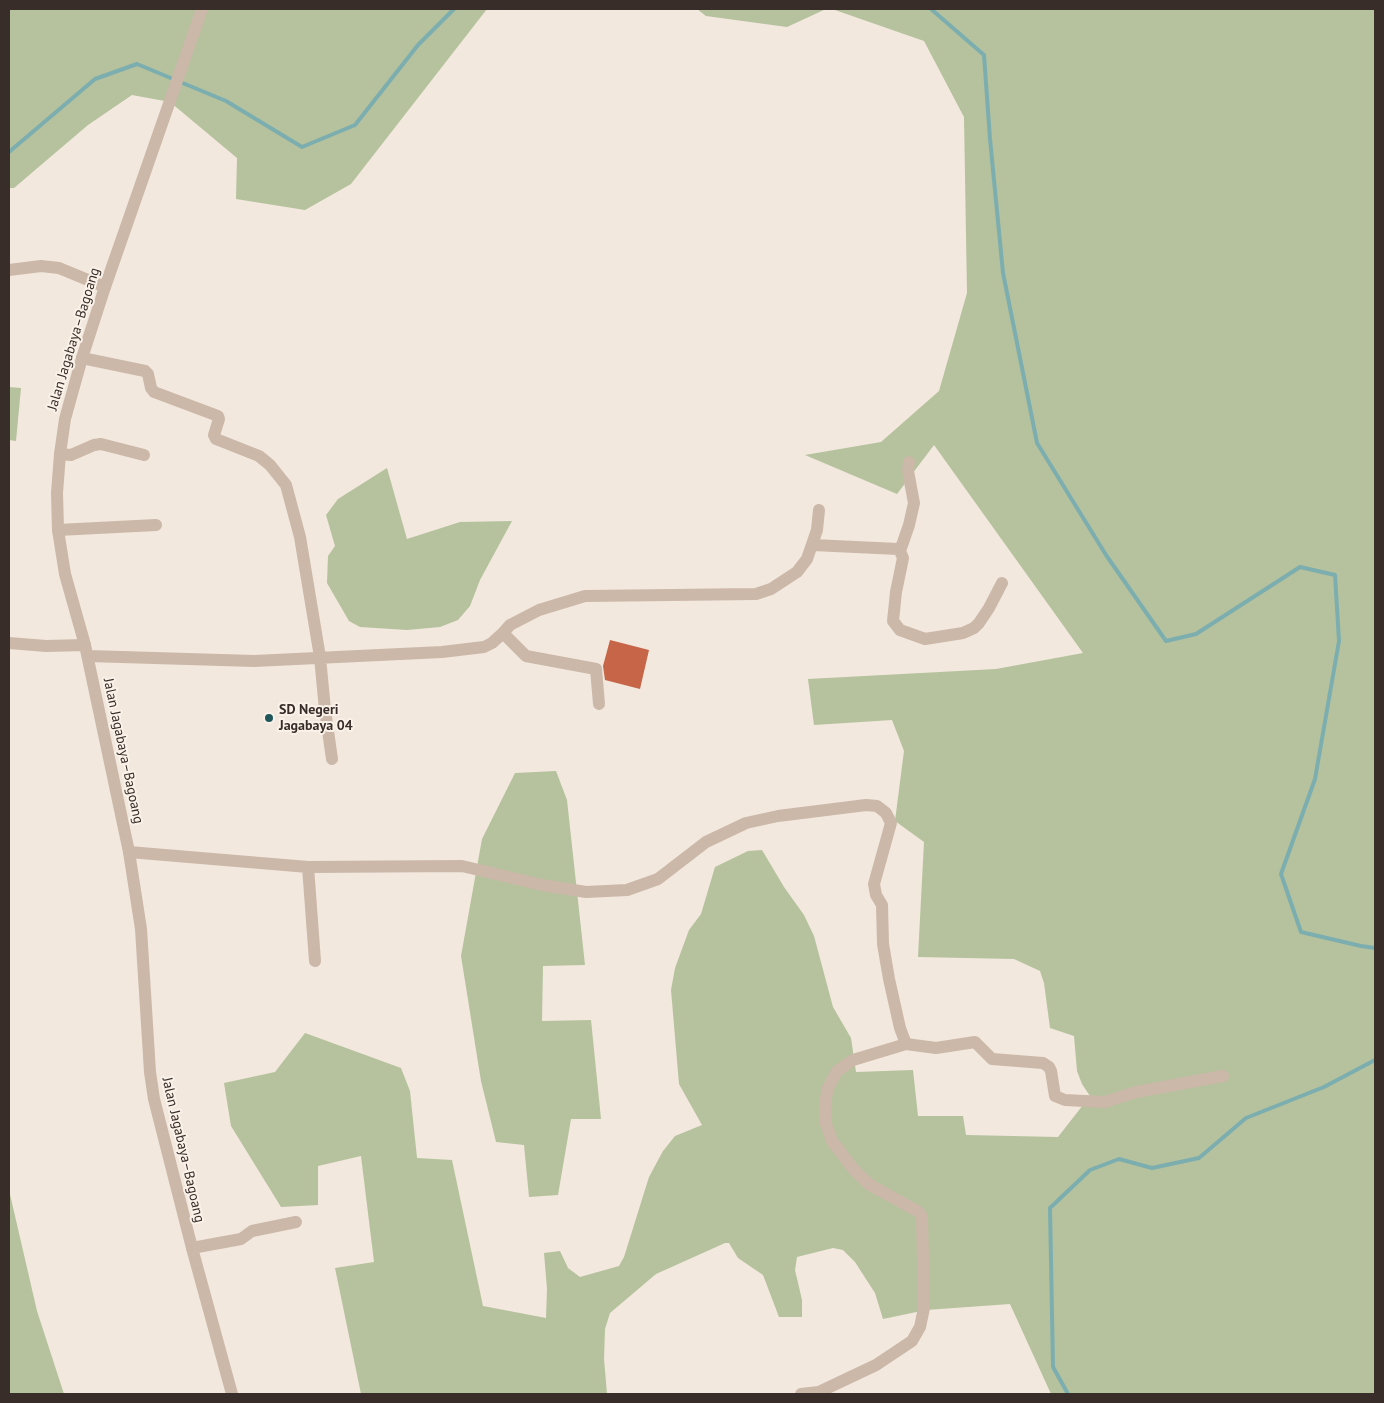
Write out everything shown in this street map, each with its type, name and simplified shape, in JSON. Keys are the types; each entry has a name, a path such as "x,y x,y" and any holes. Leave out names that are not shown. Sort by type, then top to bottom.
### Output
{"street":[{"name":"Jalan Jagabaya–Bagoang","path":"202,9 161,121 104,287 82,358 65,419 57,493 58,530 65,574 86,650 129,852 141,929 150,1072 154,1099 232,1394"},
{"path":"9,270 41,266 59,268 104,287"},
{"path":"82,358 144,371 148,374 151,388 154,392 218,416 219,419 214,435 216,439 259,456 270,465 286,485 300,537 320,657 332,759"},
{"path":"60,454 71,455 101,444 144,456"},
{"path":"908,462 914,503 900,551 903,558 896,592 893,621 900,630 925,639 963,633 974,628 979,623 1002,584"},
{"path":"9,643 254,661 442,652 484,647 492,643 510,626 539,610 585,596 756,594 771,589 797,572 807,559 817,530 819,510"},
{"path":"58,530 156,525"},
{"path":"813,545 898,549 900,551"},
{"path":"503,633 526,656 596,669 599,704"},
{"path":"129,852 308,867 462,866 542,885 586,892 628,890 658,879 706,842 746,823 778,816 866,805 877,806 886,812 891,824 874,884 876,895 882,905 883,944 900,1028 906,1044"},
{"path":"308,867 316,961"},
{"path":"801,1394 819,1392 876,1365 912,1341 920,1327 924,1308 922,1217 919,1212 870,1184 855,1171 832,1141 826,1124 825,1103 828,1088 837,1072 853,1060 906,1044 936,1048 975,1042 992,1059 1043,1063 1050,1066 1055,1096 1065,1100 1105,1102 1136,1092 1223,1076"},
{"path":"192,1248 241,1239 252,1231 296,1222"}],"green space":[{"path":"9,9 487,9 351,184 305,210 236,199 237,158 170,102 132,95 88,125 14,188 9,188"},
{"path":"697,9 826,9 787,27 706,16"},
{"path":"832,9 1375,9 1375,1394 1051,1394 1010,1304 926,1310 883,1319 875,1293 855,1262 843,1250 833,1248 797,1257 795,1270 802,1300 802,1317 779,1317 763,1275 738,1258 729,1243 725,1243 656,1274 610,1313 605,1329 604,1359 607,1394 361,1394 335,1268 374,1262 361,1156 318,1166 318,1205 281,1207 231,1126 224,1083 275,1072 305,1033 401,1068 410,1091 417,1158 452,1160 483,1306 546,1318 547,1289 544,1253 560,1251 568,1268 580,1277 619,1266 624,1257 649,1177 663,1151 675,1136 702,1125 679,1084 671,990 675,968 689,930 701,914 715,867 748,851 762,850 784,887 804,915 814,936 833,1007 851,1038 856,1072 913,1070 918,1116 963,1116 966,1135 1058,1137 1090,1096 1082,1084 1077,1071 1074,1036 1050,1028 1044,983 1040,971 1014,959 918,957 924,842 895,821 904,751 892,720 814,725 808,679 996,669 1083,653 934,445 897,494 805,455 881,442 939,391 967,293 964,117 924,41"},
{"path":"9,387 21,388 16,441 9,440"},
{"path":"387,468 407,539 460,522 512,521 480,580 470,606 458,620 440,627 407,630 360,627 349,621 327,583 328,556 335,546 326,515 338,499"},
{"path":"556,771 567,800 585,965 543,966 542,1021 591,1020 601,1119 571,1119 558,1195 529,1197 524,1145 496,1142 481,1081 461,956 482,839 515,773"},
{"path":"9,1190 37,1311 64,1394 9,1394"}],"building":[{"path":"610,640 649,650 640,689 605,680 603,666"}],"waterway":[{"path":"9,152 95,79 137,64 226,101 302,147 355,125 418,45 454,9"},
{"path":"931,9 984,55 1003,273 1037,443 1106,555 1166,641 1196,634 1300,567 1335,575 1339,641 1315,779 1281,874 1301,932 1375,948"},
{"path":"1068,1394 1053,1367 1050,1208 1090,1170 1119,1159 1152,1168 1199,1158 1246,1118 1324,1087 1375,1060"}],"place":[{"name":"SD Negeri Jagabaya 04","path":"269,718"}]}
